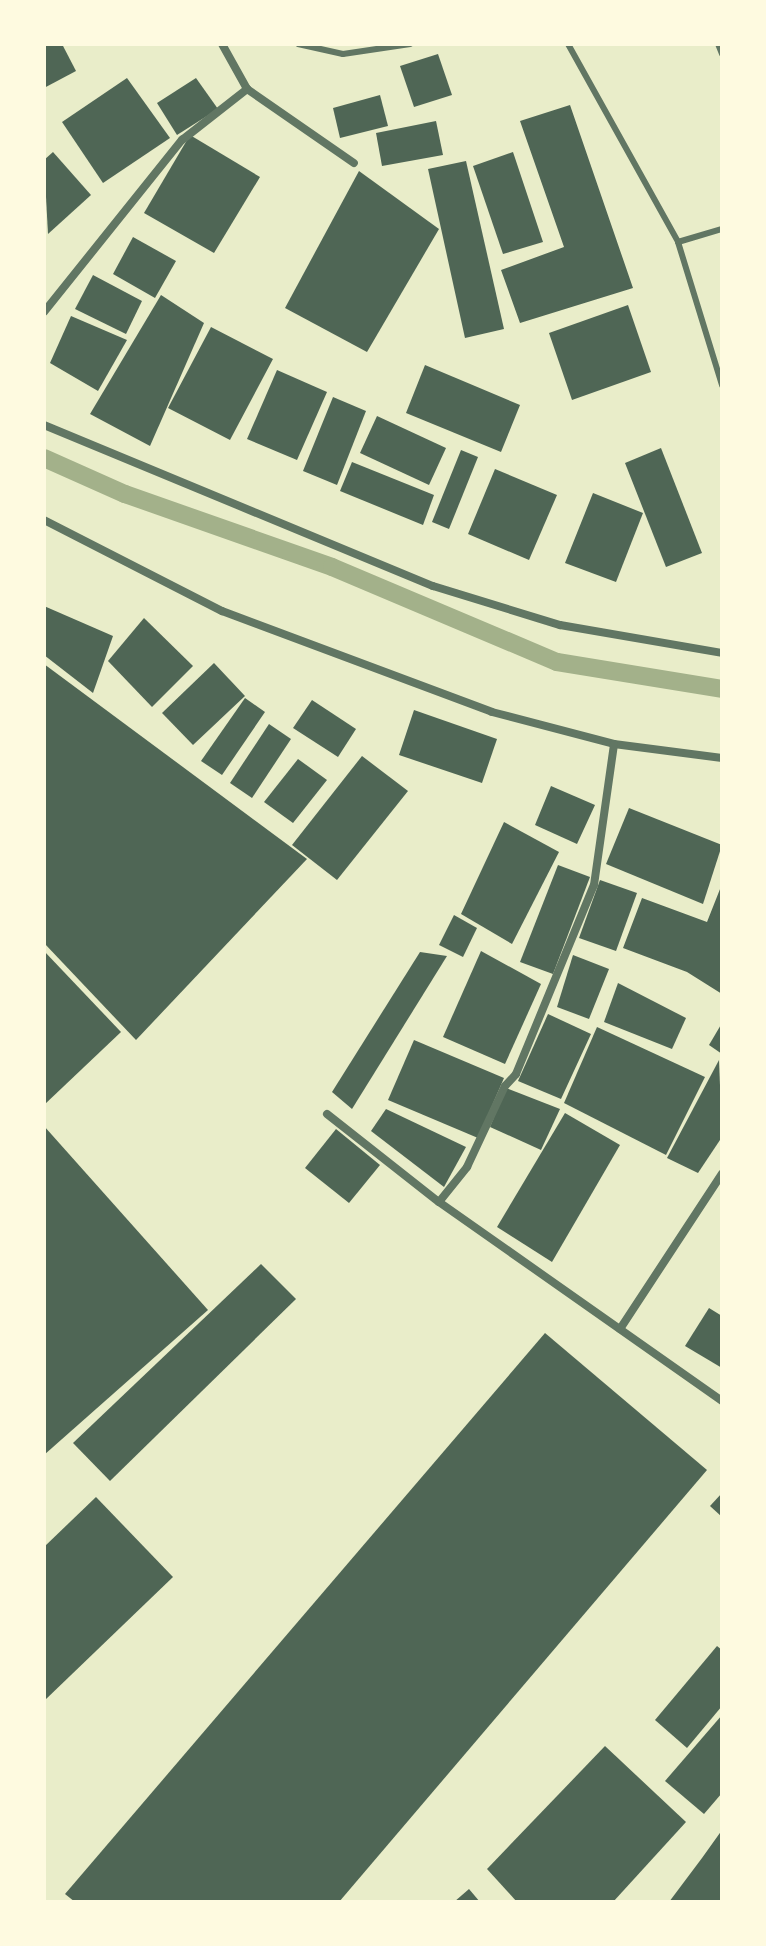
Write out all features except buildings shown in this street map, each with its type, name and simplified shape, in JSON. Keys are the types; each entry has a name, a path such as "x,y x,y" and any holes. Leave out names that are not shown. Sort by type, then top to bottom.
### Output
{"street":[{"path":"222,44 247,89 354,163"},
{"path":"44,312 182,140 247,89"},
{"path":"44,425 433,586 560,625 722,653"},
{"path":"44,520 222,611 492,712 614,744 722,758"},
{"path":"439,1202 467,1167 505,1086 516,1074 589,899 614,744"},
{"path":"327,1114 439,1202 722,1401"},
{"path":"620,1329 722,1174"}],"lane":[{"path":"298,44 343,54 410,44"},
{"path":"568,44 678,242 722,385"},
{"path":"718,44 722,54"},
{"path":"678,242 722,229"}],"waterway":[{"path":"44,458 125,494 332,567 557,662 722,689"}]}
